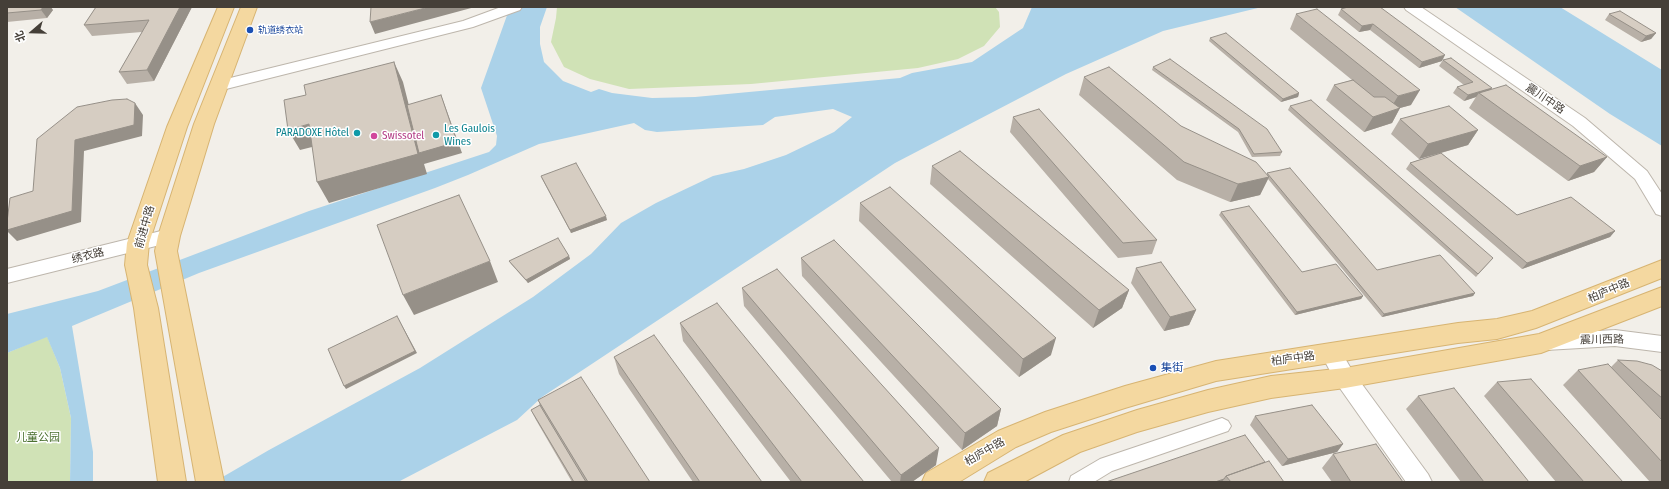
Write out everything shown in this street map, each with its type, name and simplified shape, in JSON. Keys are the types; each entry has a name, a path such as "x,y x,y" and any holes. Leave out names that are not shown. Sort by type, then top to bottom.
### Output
{"main road":[{"name":"前进中路","path":"137,254 177,127 226,7"},
{"path":"208,475 174,294 168,244 204,124 248,7"},
{"path":"137,254 172,480"},
{"name":"柏庐中路","path":"936,482 966,462 1007,439 1045,423 1110,402 1216,371 1497,328 1536,319 1662,269"},
{"path":"998,482 1072,443 1137,421 1208,401 1271,387 1345,378 1541,343 1662,296"}],"street":[{"path":"218,86 468,24 515,7"},
{"name":"震川中路","path":"1411,7 1579,122 1641,175 1662,209"},
{"name":"绣衣路","path":"7,276 137,254 168,244"},
{"name":"震川西路","path":"1541,343 1615,338 1662,344"},
{"path":"1332,354 1345,378 1420,482"},
{"path":"1078,482 1106,465 1222,426"}],"green space":[{"path":"557,7 995,7 999,12 1000,27 984,46 958,59 918,68 751,84 629,89 590,79 564,67 551,42"},
{"name":"儿童公园","path":"47,336 60,368 71,418 70,482 7,482 7,353"}],"water":[{"path":"510,7 547,7 540,27 540,44 544,62 563,81 591,92 599,89 612,93 652,98 695,97 900,78 912,73 972,62 1023,28 1032,7 1262,7 1163,31 1066,74 895,163 542,397 517,420 398,482 214,482 269,450 420,368 533,297 591,254 621,223 656,203 713,176 744,169 786,155 834,132 852,117 833,109 775,117 763,125 657,132 645,130 634,123 539,144 435,188 199,273 72,326 93,452 93,482 70,482 71,418 60,368 47,337 7,353 7,314 98,291 309,211 489,152 496,145 497,136 481,88"},
{"path":"1455,7 1560,7 1662,70 1662,146 1610,114"}],"building":[{"path":"7,7 43,7 41,10 7,13"},
{"path":"96,7 180,7 147,70 119,72 149,20 84,25"},
{"path":"371,7 429,7 370,22"},
{"path":"1348,7 1380,7 1445,55 1422,62 1373,24 1362,26 1341,9"},
{"path":"1317,9 1420,90 1398,96 1296,14"},
{"path":"1620,11 1656,33 1646,36 1609,14"},
{"path":"1226,33 1299,93 1283,99 1210,38"},
{"path":"1451,58 1492,88 1468,95 1457,87 1473,82 1443,60"},
{"path":"1170,59 1267,129 1282,152 1254,154 1239,129 1153,67"},
{"name":"PARADOXE Hôtel","path":"394,62 418,154 317,182 309,124 288,130 284,100 306,95 304,85"},
{"path":"1109,67 1181,126 1256,162 1269,177 1238,184 1184,162 1084,77"},
{"path":"1353,80 1374,97 1385,97 1400,108 1373,117 1334,85"},
{"path":"1506,85 1607,157 1580,166 1479,93"},
{"name":"Les Gaulois Wines","path":"441,95 457,142 419,153 407,105"},
{"path":"127,99 135,103 134,125 75,140 72,211 7,230 10,198 33,191 37,139 77,107 112,100"},
{"path":"1311,100 1493,258 1478,274 1290,106"},
{"path":"1449,106 1478,130 1428,144 1400,119"},
{"path":"1039,109 1157,240 1123,243 1013,117"},
{"path":"960,151 1129,290 1099,310 932,166"},
{"path":"1441,153 1517,215 1571,197 1615,231 1527,263 1410,163"},
{"path":"576,163 606,216 570,230 541,176"},
{"path":"1290,168 1377,270 1440,255 1475,293 1384,314 1267,173"},
{"path":"890,187 1056,338 1023,359 860,203"},
{"path":"459,195 490,261 403,295 377,225"},
{"path":"1249,206 1302,272 1336,264 1363,296 1297,312 1221,212"},
{"path":"558,238 569,256 526,280 509,261"},
{"path":"834,240 1001,409 965,433 801,258"},
{"path":"1161,262 1196,310 1170,317 1136,268"},
{"path":"777,269 939,448 901,475 742,288"},
{"path":"717,303 864,482 802,482 680,323"},
{"path":"397,316 415,351 344,386 328,349"},
{"path":"654,335 762,482 700,482 614,357"},
{"path":"1618,360 1637,361 1652,365 1662,371 1662,398"},
{"path":"1608,364 1662,420 1662,462 1578,370"},
{"path":"581,377 650,482 588,482 538,400"},
{"path":"1531,379 1623,482 1584,482 1497,382"},
{"path":"1454,388 1529,482 1484,482 1418,396"},
{"path":"540,405 586,482 574,482 531,410"},
{"path":"1312,405 1343,444 1288,459 1255,416"},
{"path":"1245,435 1265,462 1226,476 1224,479 1215,482 1106,482"},
{"path":"1376,444 1403,482 1351,482 1333,454"},
{"path":"1269,461 1284,482 1231,482 1226,476"}],"place":[{"name":"轨道绣衣站","path":"250,30"},
{"name":"PARADOXE Hôtel","path":"357,133"},
{"name":"Les Gaulois Wines","path":"436,135"},
{"name":"Swissotel","path":"374,136"},
{"name":"集街","path":"1153,368"}]}
